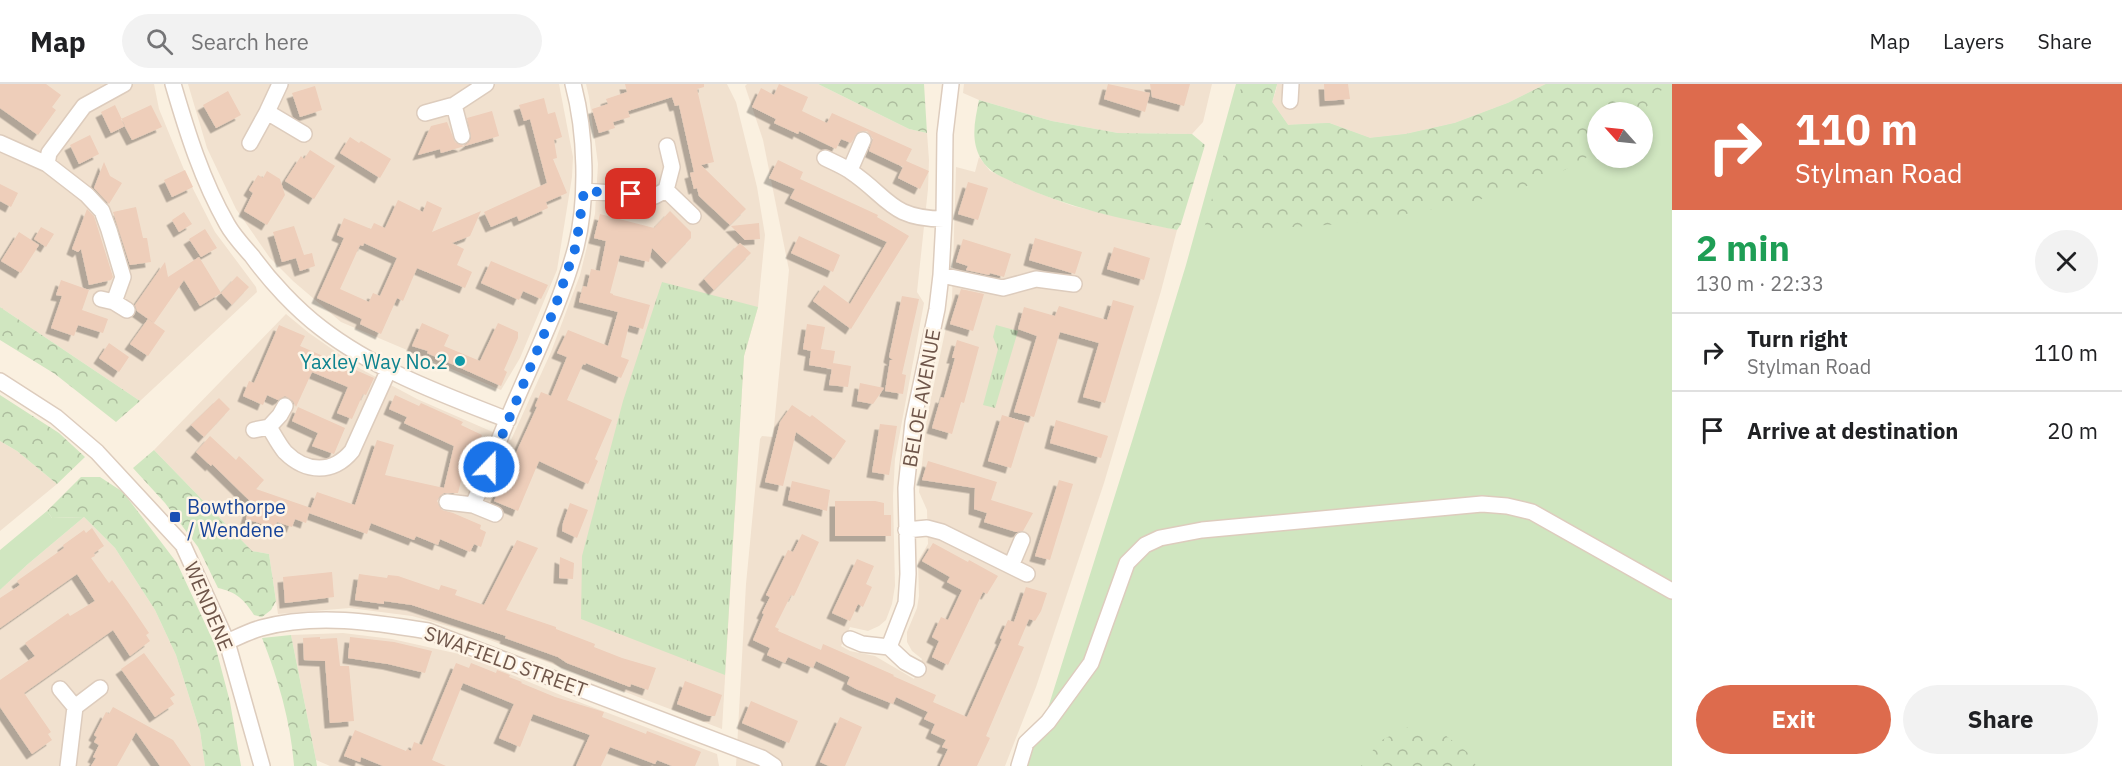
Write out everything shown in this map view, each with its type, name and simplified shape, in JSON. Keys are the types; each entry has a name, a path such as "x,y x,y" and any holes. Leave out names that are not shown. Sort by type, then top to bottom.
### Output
{"street":[{"path":"47,164 49,153 84,106 124,84"},
{"path":"173,84 191,146 210,192 228,226 271,282 319,327 361,355 458,400 508,420"},
{"path":"250,143 280,84"},
{"path":"425,113 454,105 486,84"},
{"path":"473,505 554,310 576,246 584,191 577,100 573,84"},
{"name":"BELOE AVENUE","path":"889,647 906,603 908,574 906,488 913,422 937,309 941,275 945,134 951,84"},
{"path":"1290,101 1291,84"},
{"path":"454,105 462,136"},
{"path":"267,112 304,134"},
{"path":"850,170 863,140"},
{"path":"0,143 47,164 87,195 102,212 123,277 114,304"},
{"path":"584,191 655,196 666,190 672,167 667,146"},
{"path":"825,158 850,170 897,210 923,219 944,219"},
{"path":"666,190 693,216"},
{"path":"941,275 1003,288 1036,279 1074,284"},
{"path":"285,406 280,415 261,429 300,463 317,469 331,467 344,461 352,451 389,369"},
{"name":"WENDENE","path":"0,381 56,417 97,452 183,545 227,642 262,766"},
{"path":"447,502 473,505 495,514"},
{"path":"1018,766 1026,743 1048,723 1091,663 1127,562 1144,545 1160,538 1202,530 1482,504 1507,506 1532,512 1672,591"},
{"path":"906,530 927,528 942,532 1027,574"},
{"path":"1011,566 1022,540"},
{"name":"SWAFIELD STREET","path":"227,642 262,627 296,621 340,620 428,631 762,758 774,766"},
{"path":"850,639 862,644 889,647 905,662 918,669"},
{"path":"68,766 75,707 100,688"},
{"path":"60,689 75,707"}],"shaded area":[{"path":"0,84 154,84 159,109 187,177 215,232 256,287 257,292 140,401 0,307"},
{"path":"188,84 559,84 573,157 572,177 557,270 520,358 501,390 341,322 293,281 270,258 236,209 207,148"},
{"path":"586,84 727,84 736,102 757,187 765,235 758,307 744,356 722,729 469,632 412,616 350,608 278,614 269,554 252,551 154,450 286,314 359,368 417,399 511,440 551,352 580,275 595,214 598,164"},
{"path":"747,84 818,84 909,129 927,133 928,189 917,292 924,303 895,459 893,496 895,586 892,604 886,620 879,626 868,631 850,627 841,646 850,651 875,656 914,679 922,659 912,651 907,642 907,632 917,608 919,596 918,561 928,544 927,510 919,492 927,417 952,299 956,167 975,172 979,157 990,171 1073,206 1177,230 1104,483 1036,687 1005,766 736,766 746,584 760,439 762,436 773,437 789,270 763,140 745,86"},
{"path":"964,84 1212,84 1203,122 1192,134 1118,133 1052,121 979,100 963,93"},
{"path":"1277,84 1546,84 1508,103 1455,123 1406,134 1370,138 1329,123 1288,125 1272,102"},
{"path":"0,441 17,451 57,484 0,531"},
{"path":"84,517 115,548 155,610 176,655 200,731 205,766 0,766 0,590"},
{"path":"343,633 392,639 474,659 563,696 717,754 719,766 330,766 316,760 291,635"}],"green space":[{"path":"818,84 924,84 927,133 909,129"},
{"path":"1236,84 1277,84 1272,102 1288,125 1329,123 1370,138 1406,134 1455,123 1508,103 1546,84 1672,84 1672,766 1024,766 1048,708 1186,265"},
{"path":"1242,84 1277,84 1272,102 1288,125 1329,123 1370,138 1406,134 1455,123 1508,103 1546,84 1667,84 1651,102 1587,102 1587,157 1558,173 1516,190 1472,201 1359,222 1301,227 1204,229"},
{"path":"979,100 1052,121 1118,133 1192,134 1205,145 1181,224 1177,230 1096,212 1056,200 997,174 984,164 975,145 974,130"},
{"path":"662,282 758,307 744,356 725,675 581,619 582,556 623,401"},
{"path":"0,307 140,401 116,422 55,374 0,340"},
{"path":"996,325 1018,331 995,408 983,405 998,349 993,337"},
{"path":"0,395 59,433 85,457 57,484 17,451 0,441"},
{"path":"154,450 252,551 269,554 276,601 271,610 262,617 254,615 243,600 235,594 218,588 198,547 165,503 133,468"},
{"path":"81,477 100,477 123,492 177,563 215,645 230,702 241,766 205,766 200,731 176,655 155,610 115,548 84,517 52,518 47,511"},
{"path":"47,511 52,518 84,517 0,590 0,550"},
{"path":"291,635 317,766 294,766 283,701 262,638"},
{"path":"1412,725 1441,732 1471,755 1476,766 1361,766 1380,741"}],"building":[{"path":"0,84 46,84 61,95 52,107 56,110 38,135 0,108"},
{"path":"625,84 704,84 704,87 697,89 714,162 701,165 746,209 730,225 699,196 697,188 694,189 690,173 694,172 679,105 675,106 672,97 628,111 630,117 613,122 615,128 599,133 592,109 608,104 606,99 627,92"},
{"path":"779,84 808,97 802,111 827,123 832,113 912,149 906,161 929,171 920,189 898,178 905,163 903,167 869,151 873,139 867,131 858,132 851,143 841,139 836,149 799,131 798,134 774,123 776,119 752,107 761,88 774,95"},
{"path":"1108,84 1150,93 1145,112 1104,99"},
{"path":"1150,84 1190,84 1184,106 1152,97"},
{"path":"1324,84 1348,84 1350,99 1325,101"},
{"path":"315,86 322,110 300,117 292,93"},
{"path":"228,91 241,115 216,128 203,105"},
{"path":"544,98 548,114 555,112 562,137 554,140 557,158 553,159 567,193 546,202 548,208 519,221 517,216 491,227 484,212 547,183 530,119 524,121 519,105"},
{"path":"115,105 125,126 111,133 101,112"},
{"path":"151,105 162,127 132,140 121,119"},
{"path":"492,111 499,136 441,153 440,149 418,155 431,126 447,122 455,142 464,146 471,138 467,118"},
{"path":"90,135 99,154 79,164 70,145"},
{"path":"350,137 391,159 380,178 340,153"},
{"path":"310,150 335,166 314,199 285,181 301,156 304,159"},
{"path":"778,160 803,172 800,179 878,215 877,217 909,236 851,329 813,301 824,285 850,304 887,242 790,198 795,189 769,178"},
{"path":"104,162 110,176 122,183 109,204 94,188"},
{"path":"185,170 193,187 172,197 164,180"},
{"path":"267,171 280,179 285,195 267,225 244,211 253,193 249,190 258,175 263,178"},
{"path":"968,182 988,188 978,220 958,214"},
{"path":"0,184 18,193 11,207 0,201"},
{"path":"398,200 423,212 427,201 442,208 432,232 481,211 470,236 452,243 464,249 457,265 472,272 465,288 417,268 403,301 397,298 381,334 360,324 362,319 317,298 344,238 337,235 344,218 371,229 374,223 385,228","holes":["364,243 397,258 380,296 373,293 369,302 340,289 360,245 363,246"]},
{"path":"136,207 143,238 147,238 151,262 130,265 113,212"},
{"path":"87,209 94,216 113,277 111,280 89,285 81,249 78,252 72,249"},
{"path":"670,211 691,232 691,238 667,263 652,248 649,262 620,255 610,293 650,305 643,329 629,325 621,357 629,360 621,378 586,363 583,364 567,400 612,420 595,459 598,461 588,484 539,461 518,511 494,501 537,407 535,406 541,392 551,396 567,357 557,353 568,330 608,346 618,312 579,302 583,286 587,287 591,269 600,271 606,241 594,238 600,214 654,228"},
{"path":"184,212 192,224 179,232 172,220"},
{"path":"759,223 760,239 745,240 731,226"},
{"path":"294,226 304,255 312,253 315,266 300,271 296,258 282,262 273,232"},
{"path":"41,227 54,234 46,247 34,239"},
{"path":"205,229 217,248 201,257 189,239"},
{"path":"19,232 39,245 21,273 1,261"},
{"path":"799,236 840,255 833,272 791,253"},
{"path":"1035,238 1082,252 1075,274 1029,260"},
{"path":"963,239 1011,254 1004,277 966,270 968,266 956,262"},
{"path":"740,243 751,253 714,290 704,279"},
{"path":"1114,247 1150,258 1144,280 1107,269"},
{"path":"199,257 221,293 200,306 184,280 154,323 137,311 135,305 165,262 168,277"},
{"path":"491,261 548,285 541,299 523,291 519,300 481,283"},
{"path":"237,276 249,287 232,305 221,293"},
{"path":"61,280 89,290 82,310 108,319 103,333 78,325 74,336 51,328 62,296 56,295"},
{"path":"961,289 984,294 973,331 950,324"},
{"path":"902,296 919,299 902,374 906,375 903,394 885,391 890,360 893,360 889,357"},
{"path":"1113,300 1134,306 1105,403 1083,397 1099,343 1060,332 1034,417 1014,412 1037,336 1018,329 1024,307 1055,316 1059,306 1107,320"},
{"path":"148,319 165,331 148,356 130,344"},
{"path":"422,323 449,335 444,346 480,361 498,323 518,332 518,338 504,370 507,372 501,386 427,353 428,351 412,346"},
{"path":"807,324 825,327 821,349 835,351 832,369 809,365 811,351 803,349"},
{"path":"279,325 305,336 300,346 374,378 366,395 363,394 352,419 337,413 348,387 312,372 296,407 293,401 285,396 278,400 267,395 263,405 243,396 249,381 254,383"},
{"path":"957,340 979,347 964,403 961,402 952,434 932,428 941,397 944,398 955,358 952,358"},
{"path":"109,343 129,357 119,372 99,358"},
{"path":"833,363 851,366 848,387 829,385"},
{"path":"860,383 884,388 873,404 857,401"},
{"path":"395,395 419,406 421,403 463,422 461,425 482,435 475,452 469,449 458,493 444,493 437,501 442,510 481,525 480,529 486,532 481,547 474,544 470,552 440,539 438,545 416,536 414,540 371,523 367,534 309,513 306,523 295,519 292,527 277,522 274,528 246,519 251,502 212,464 211,466 196,452 210,436 236,460 239,456 264,480 256,489 311,508 317,492 355,505 377,440 394,445 385,475 444,488 454,446 404,423 407,417 389,409"},
{"path":"219,398 230,409 204,437 191,425"},
{"path":"792,405 810,417 812,415 846,441 834,459 796,432 783,486 765,482 780,422"},
{"path":"298,407 345,428 334,454 312,446 318,433 292,421"},
{"path":"1002,415 1025,422 1011,468 988,461"},
{"path":"1056,420 1108,436 1101,458 1050,443"},
{"path":"880,424 897,426 889,475 872,472"},
{"path":"928,461 997,482 991,500 1033,513 1023,531 1016,532 984,522 987,513 974,509 975,488 922,480"},
{"path":"1059,480 1073,484 1050,560 1035,556"},
{"path":"792,481 830,490 827,511 788,500"},
{"path":"835,501 884,503 884,515 891,515 891,536 835,536"},
{"path":"570,503 588,510 577,538 562,531"},
{"path":"92,528 104,546 91,558 109,583 112,580 128,602 149,633 146,635 150,641 130,656 113,630 24,693 51,732 48,734 52,740 32,754 0,707 0,680 35,656 25,643 68,613 70,616 95,601 77,574 0,628 0,598 20,585 17,581 64,548 63,545 84,530 86,533"},
{"path":"802,534 819,542 794,596 791,595 775,627 779,629 778,631 821,650 823,644 894,675 936,695 933,702 967,717 1002,639 1000,638 1008,620 1014,622 1026,587 1047,593 1041,611 1035,621 1029,619 1018,645 1024,647 986,736 990,738 977,766 940,766 948,749 942,747 946,740 931,733 935,724 924,719 928,712 896,697 893,704 856,689 847,684 850,677 816,661 813,668 788,657 785,663 767,655 770,648 753,640 770,597 766,595 788,550 793,552"},
{"path":"517,540 538,548 506,610 556,627 556,629 595,644 594,647 622,658 656,668 648,690 631,684 630,687 505,638 506,636 412,605 355,600 359,574 387,578 388,575 398,576 439,590 441,585 457,590 455,595 484,605"},
{"path":"933,543 998,576 987,594 983,592 948,665 932,657 939,641 932,637 941,617 948,620 962,590 947,582 950,577 922,561"},
{"path":"560,557 574,563 573,579 559,578"},
{"path":"857,559 874,566 866,584 872,587 863,607 858,604 850,621 832,613"},
{"path":"332,572 334,597 285,603 283,577"},
{"path":"320,637 320,639 337,638 340,666 349,666 354,721 330,723 325,661 304,660 303,638"},
{"path":"350,637 394,642 432,651 425,673 348,658"},
{"path":"144,653 175,695 170,698 174,704 155,717 121,669"},
{"path":"456,663 469,668 471,663 496,673 497,670 555,697 604,712 602,717 701,752 695,766 672,766 657,760 655,764 610,747 601,766 576,766 590,735 533,714 520,747 499,738 514,704 463,683 432,760 446,766 383,766 361,757 360,762 344,756 355,730 406,751 407,749 411,751 414,742 422,745"},
{"path":"685,681 722,695 715,716 709,716 677,704"},
{"path":"751,701 798,721 789,743 742,723"},
{"path":"113,707 173,740 191,766 160,766 136,732 117,766 91,766 96,758 93,757 99,745 94,742 97,737 94,735 106,712 109,714"},
{"path":"840,717 862,727 845,766 829,766 820,762"}],"place":[{"name":"Yaxley Way No.2","path":"460,361"},
{"name":"Bowthorpe / Wendene","path":"175,517"}],"route":[{"path":"489,467 554,310 576,246 584,191 631,194"}]}
